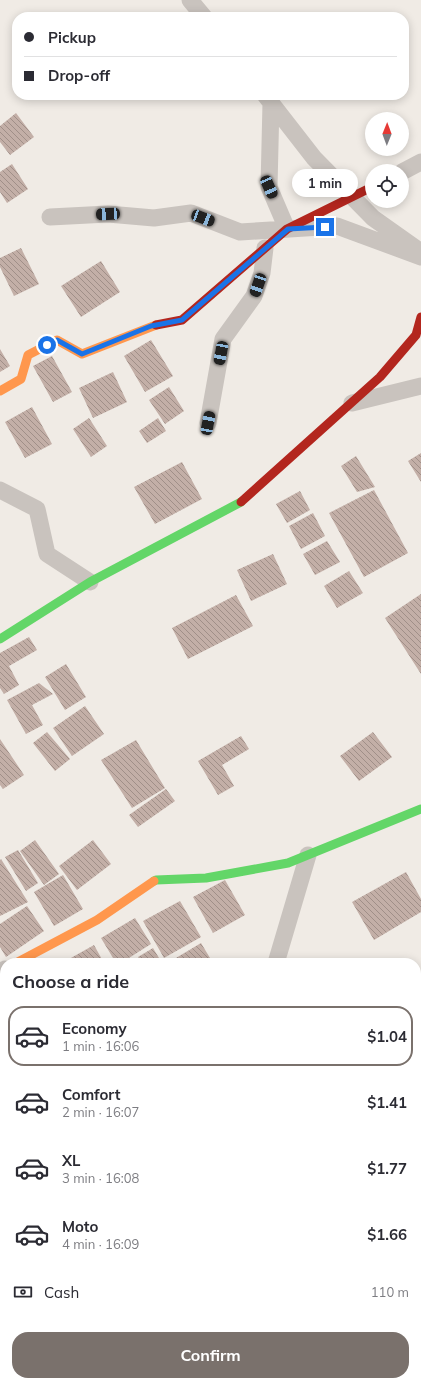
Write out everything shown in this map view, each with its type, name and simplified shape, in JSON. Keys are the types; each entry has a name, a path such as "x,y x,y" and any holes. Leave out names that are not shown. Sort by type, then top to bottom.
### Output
{"street":[{"path":"190,0 200,12"},
{"path":"268,100 269,187 288,229"},
{"path":"269,100 314,158 373,218 421,252"},
{"path":"409,168 421,162"},
{"path":"0,391 21,379 28,355 57,340 82,354 151,326 182,320 288,229 365,191"},
{"path":"50,217 108,214 154,218 191,213 240,232 337,226 421,257"},
{"path":"208,423 224,339 254,296 262,273 265,248"},
{"path":"0,639 90,582 241,502 380,378 416,335 421,316"},
{"path":"351,403 421,386"},
{"path":"0,490 37,509 47,554 90,582"},
{"path":"25,958 97,920 156,880 206,878 288,864 421,809"},
{"path":"277,958 308,855"}],"building":[{"path":"16,113 34,137 10,155 0,142 0,126"},
{"path":"12,164 28,189 7,203 0,192 0,172"},
{"path":"21,248 39,284 14,296 0,267 0,258"},
{"path":"101,261 120,292 81,317 61,286"},
{"path":"151,340 173,376 145,392 124,356"},
{"path":"0,349 10,366 0,372"},
{"path":"52,356 72,392 53,402 33,366"},
{"path":"113,372 127,402 93,418 79,388"},
{"path":"169,387 184,411 165,424 149,400"},
{"path":"32,407 52,444 25,458 5,422"},
{"path":"89,418 107,446 91,457 73,429"},
{"path":"158,418 166,431 147,443 139,431"},
{"path":"421,453 421,482 408,461"},
{"path":"356,456 375,487 357,492 341,466"},
{"path":"182,462 202,499 155,524 134,487"},
{"path":"374,490 408,553 364,577 329,513"},
{"path":"300,491 310,510 287,523 276,504"},
{"path":"313,513 325,536 301,549 289,526"},
{"path":"327,541 340,562 315,575 303,554"},
{"path":"273,554 287,584 251,601 237,570"},
{"path":"349,571 363,593 337,608 324,586"},
{"path":"421,594 421,674 385,618"},
{"path":"236,595 253,626 188,659 172,628"},
{"path":"29,637 37,650 9,666 19,685 4,694 0,688 0,653"},
{"path":"66,664 86,697 65,710 45,677"},
{"path":"39,683 53,694 32,705 43,725 26,734 7,700"},
{"path":"85,706 104,734 72,756 53,728"},
{"path":"47,732 70,759 55,771 33,743"},
{"path":"373,732 392,757 359,781 340,756"},
{"path":"241,736 249,749 222,765 234,786 218,795 198,761"},
{"path":"0,739 24,775 3,789 0,785"},
{"path":"136,740 165,788 132,808 101,760"},
{"path":"166,789 175,801 138,827 129,815"},
{"path":"35,840 59,874 44,885 20,851"},
{"path":"93,840 111,864 77,890 59,866"},
{"path":"18,850 38,883 26,891 5,857"},
{"path":"1,859 28,902 0,916 0,860"},
{"path":"406,872 421,899 421,912 374,940 352,902"},
{"path":"63,875 83,909 54,926 34,892"},
{"path":"225,880 245,915 213,933 193,897"},
{"path":"180,901 201,937 164,958 143,921"},
{"path":"27,906 44,931 6,957 0,947 0,924"},
{"path":"135,918 151,944 129,958 113,958 101,938"},
{"path":"201,943 210,958 176,958"},
{"path":"94,945 101,958 71,958"},
{"path":"153,948 159,958 139,958 138,957"}],"traffic: fast":[{"path":"0,639 90,582 241,502"},
{"path":"154,881 206,878 288,863 421,809"}],"traffic: slow":[{"path":"0,391 21,379 28,355 57,340 82,354 156,325"},
{"path":"25,958 97,920 154,881"}],"traffic: jam":[{"path":"156,325 182,320 287,229 365,190"},
{"path":"241,502 380,377 416,335 421,317"}],"route":[{"path":"47,345 57,340 82,354 151,326 182,320 288,229 325,227"}]}
